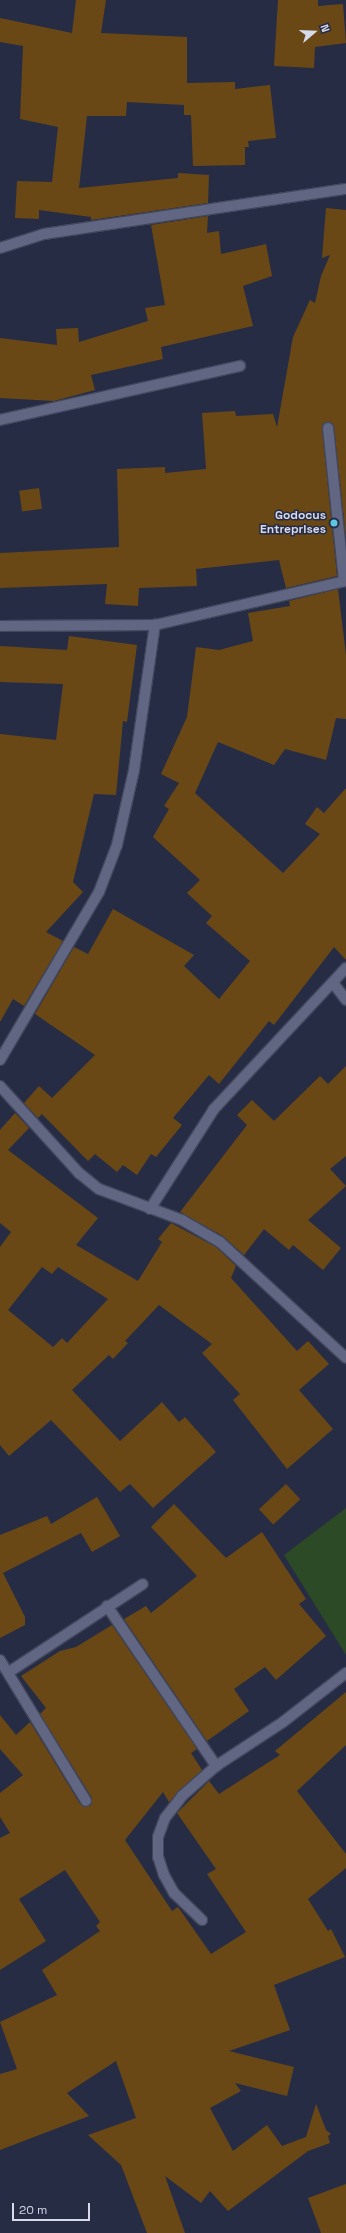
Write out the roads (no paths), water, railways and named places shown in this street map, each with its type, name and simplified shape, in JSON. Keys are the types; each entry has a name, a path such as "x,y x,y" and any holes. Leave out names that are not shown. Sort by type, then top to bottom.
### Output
{"street":[{"path":"0,248 44,234 346,189"},
{"path":"0,420 240,366"},
{"path":"0,626 155,625 345,581 328,428"},
{"path":"0,1060 99,892 117,845 134,770 155,625"},
{"path":"150,1209 214,1109 334,984 346,968"},
{"path":"334,984 346,1000"},
{"path":"0,1086 79,1173 99,1189 182,1220 220,1242 346,1358"},
{"path":"8,1672 107,1606 143,1584"},
{"path":"107,1606 216,1766"},
{"path":"0,1660 86,1801"},
{"path":"202,1920 178,1898 164,1875 158,1857 158,1837 165,1818 182,1796 216,1766 283,1722 346,1673"}],"place":[{"name":"Godocus Entreprises","path":"334,523"}]}
